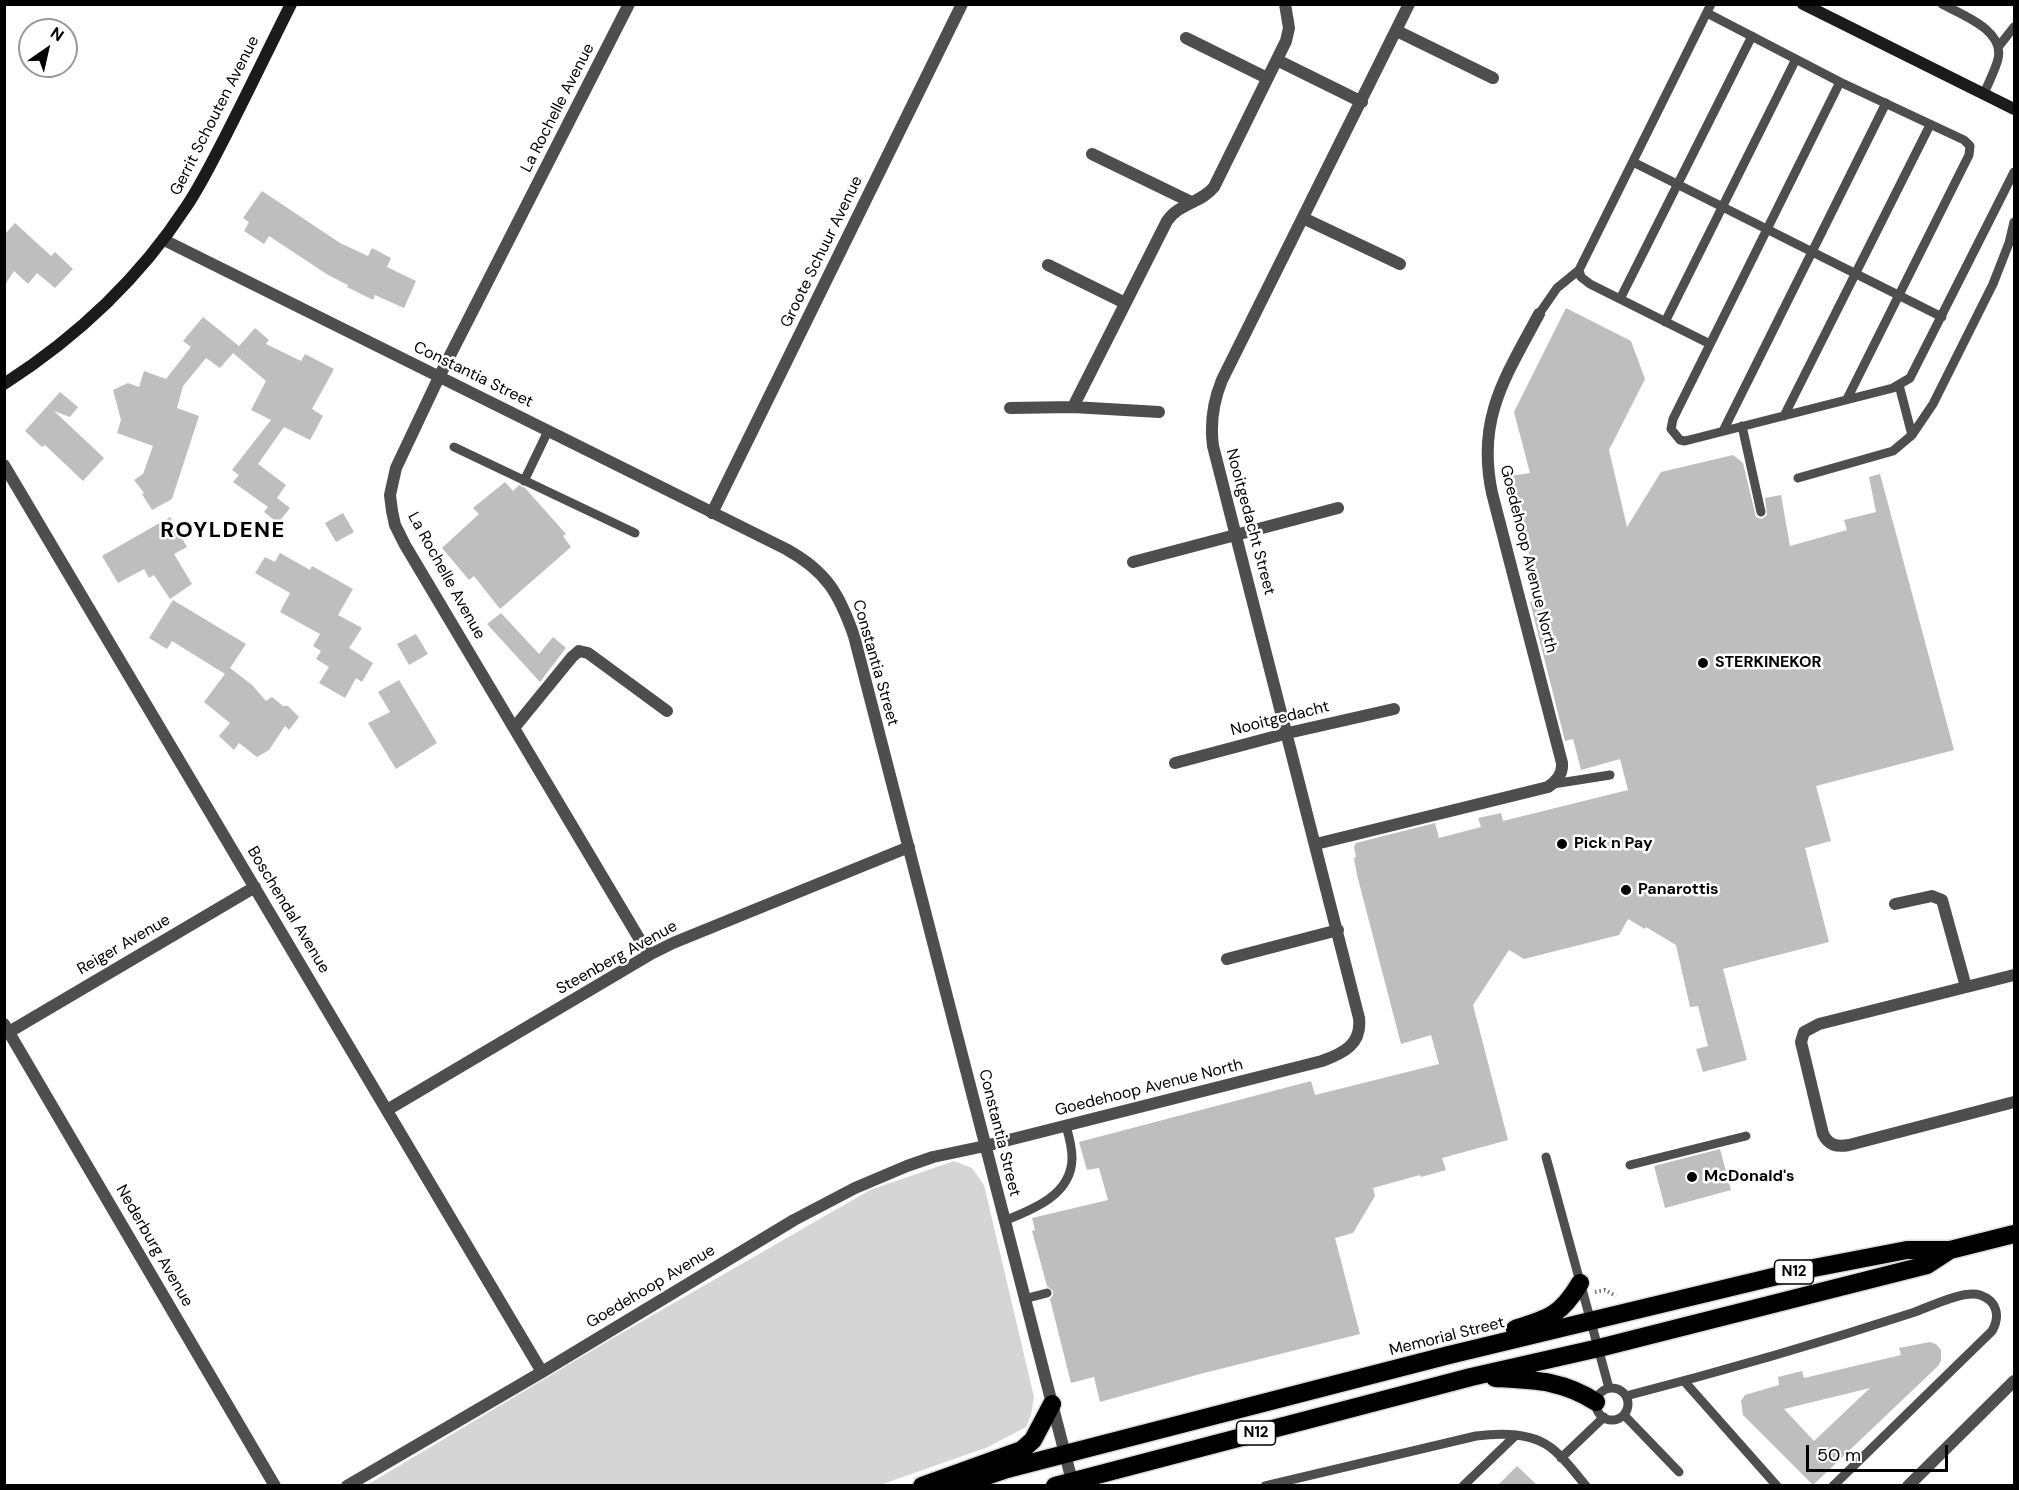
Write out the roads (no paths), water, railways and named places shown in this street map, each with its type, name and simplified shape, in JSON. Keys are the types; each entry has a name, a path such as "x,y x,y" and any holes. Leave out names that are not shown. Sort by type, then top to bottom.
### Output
{"highway":[{"name":"Memorial Street","path":"957,1485 1006,1469 1449,1356 1798,1271 1907,1250 1950,1250 2014,1234"},
{"name":"Memorial Street","path":"1064,1483 1471,1377 1599,1348 1928,1265 1950,1250"},
{"path":"1449,1356 1485,1339 1551,1317 1564,1306 1580,1283"},
{"path":"1471,1377 1555,1383 1575,1389 1600,1410"},
{"path":"922,1485 1028,1446 1041,1428 1052,1404"}],"street":[{"name":"Gerrit Schouten Avenue","path":"4,384 60,346 90,320 113,299 164,240 201,183 291,4"},
{"name":"La Rochelle Avenue","path":"629,4 439,377 396,468 390,495 392,511 405,545 649,956"},
{"name":"Groote Schuur Avenue","path":"712,513 962,4"},
{"path":"1073,408 1167,221 1178,209 1205,196 1214,187 1289,32 1285,4"},
{"name":"Nooitgedacht Street","path":"1322,1061 1351,1047 1360,1026 1338,930 1213,446 1211,424 1214,402 1222,380 1409,4"},
{"path":"1803,4 2014,109"},
{"path":"1396,31 1493,78"},
{"path":"1186,38 1267,78"},
{"path":"1277,60 1362,102"},
{"path":"1092,154 1191,202"},
{"path":"1303,218 1400,264"},
{"name":"Constantia Street","path":"164,240 801,558 826,578 844,607 854,636 1066,1454 1064,1483"},
{"path":"1048,265 1125,303"},
{"name":"Goedehoop Avenue North","path":"1539,314 1496,400 1491,416 1487,451 1492,493 1562,763 1563,769 1552,784"},
{"path":"1010,408 1159,412"},
{"name":"Boschendal Avenue","path":"4,465 542,1372"},
{"path":"1133,562 1338,508"},
{"path":"514,728 579,651 588,653 667,711"},
{"name":"Nooitgedacht","path":"1175,763 1288,733 1394,709"},
{"path":"1316,844 1548,787 1552,784"},
{"name":"Steenberg Avenue","path":"387,1110 649,956 695,934 909,847"},
{"name":"Reiger Avenue","path":"7,1028 255,887"},
{"path":"1895,904 1932,896 1942,900 1966,987"},
{"path":"1227,959 1338,930"},
{"path":"2014,975 1819,1024 1804,1032 1801,1042 1823,1134 1830,1144 1840,1146 2014,1102"},
{"name":"Nederburg Avenue","path":"7,1028 275,1485"},
{"name":"Goedehoop Avenue North","path":"985,1146 1322,1061"},
{"name":"Goedehoop Avenue","path":"347,1485 542,1372 794,1220 883,1175 933,1157 985,1146"},
{"path":"1909,1485 2014,1381"}],"lane":[{"path":"1942,4 1979,24 1994,37 1999,46"},
{"path":"1709,9 1752,36 1840,82 1964,140 1970,146 1971,150 1847,399"},
{"name":"Goedehoop Avenue North","path":"1539,314 1557,288 1579,270 1709,9"},
{"path":"1984,94 1998,58 1999,46 2014,27"},
{"path":"1620,299 1752,36"},
{"path":"1665,322 1796,59"},
{"path":"1840,82 1673,418 1671,429 1676,437 1685,441 1899,385 1910,378 2014,172"},
{"path":"1723,431 1886,103"},
{"path":"1784,416 1930,124"},
{"path":"1633,162 1942,317"},
{"path":"1798,478 1893,451 1912,435 1933,404 1993,284 2009,243 2014,222"},
{"path":"1579,270 1580,275 1587,282 1710,344"},
{"path":"1899,385 1912,435"},
{"path":"1742,426 1761,512"},
{"path":"524,481 548,431"},
{"path":"454,447 635,534"},
{"path":"1552,784 1611,775"},
{"path":"1004,1221 1040,1206 1063,1185 1072,1161 1066,1126"},
{"path":"1630,1165 1746,1136"},
{"path":"1546,1157 1609,1388"},
{"path":"1024,1299 1047,1293"},
{"path":"1626,1396 1851,1332 1955,1298 1980,1295 1992,1302 1997,1310 1997,1323 1992,1331 1833,1485"},
{"path":"1684,1381 1777,1485"},
{"path":"1561,1458 1600,1410 1603,1391 1616,1388 1626,1396 1627,1409 1624,1415 1614,1420 1600,1410"},
{"path":"1624,1415 1679,1472"},
{"path":"1265,1485 1476,1436 1495,1434 1516,1435 1543,1443 1561,1458 1586,1485"},
{"path":"1463,1485 1516,1435"}],"place":[{"name":"STERKINEKOR","path":"1703,663"},
{"name":"Pick n Pay","path":"1562,844"},
{"name":"Panarottis","path":"1626,890"},
{"name":"McDonald's","path":"1692,1177"}],"district":[{"name":"ROYLDENE","path":"223,531"}]}
